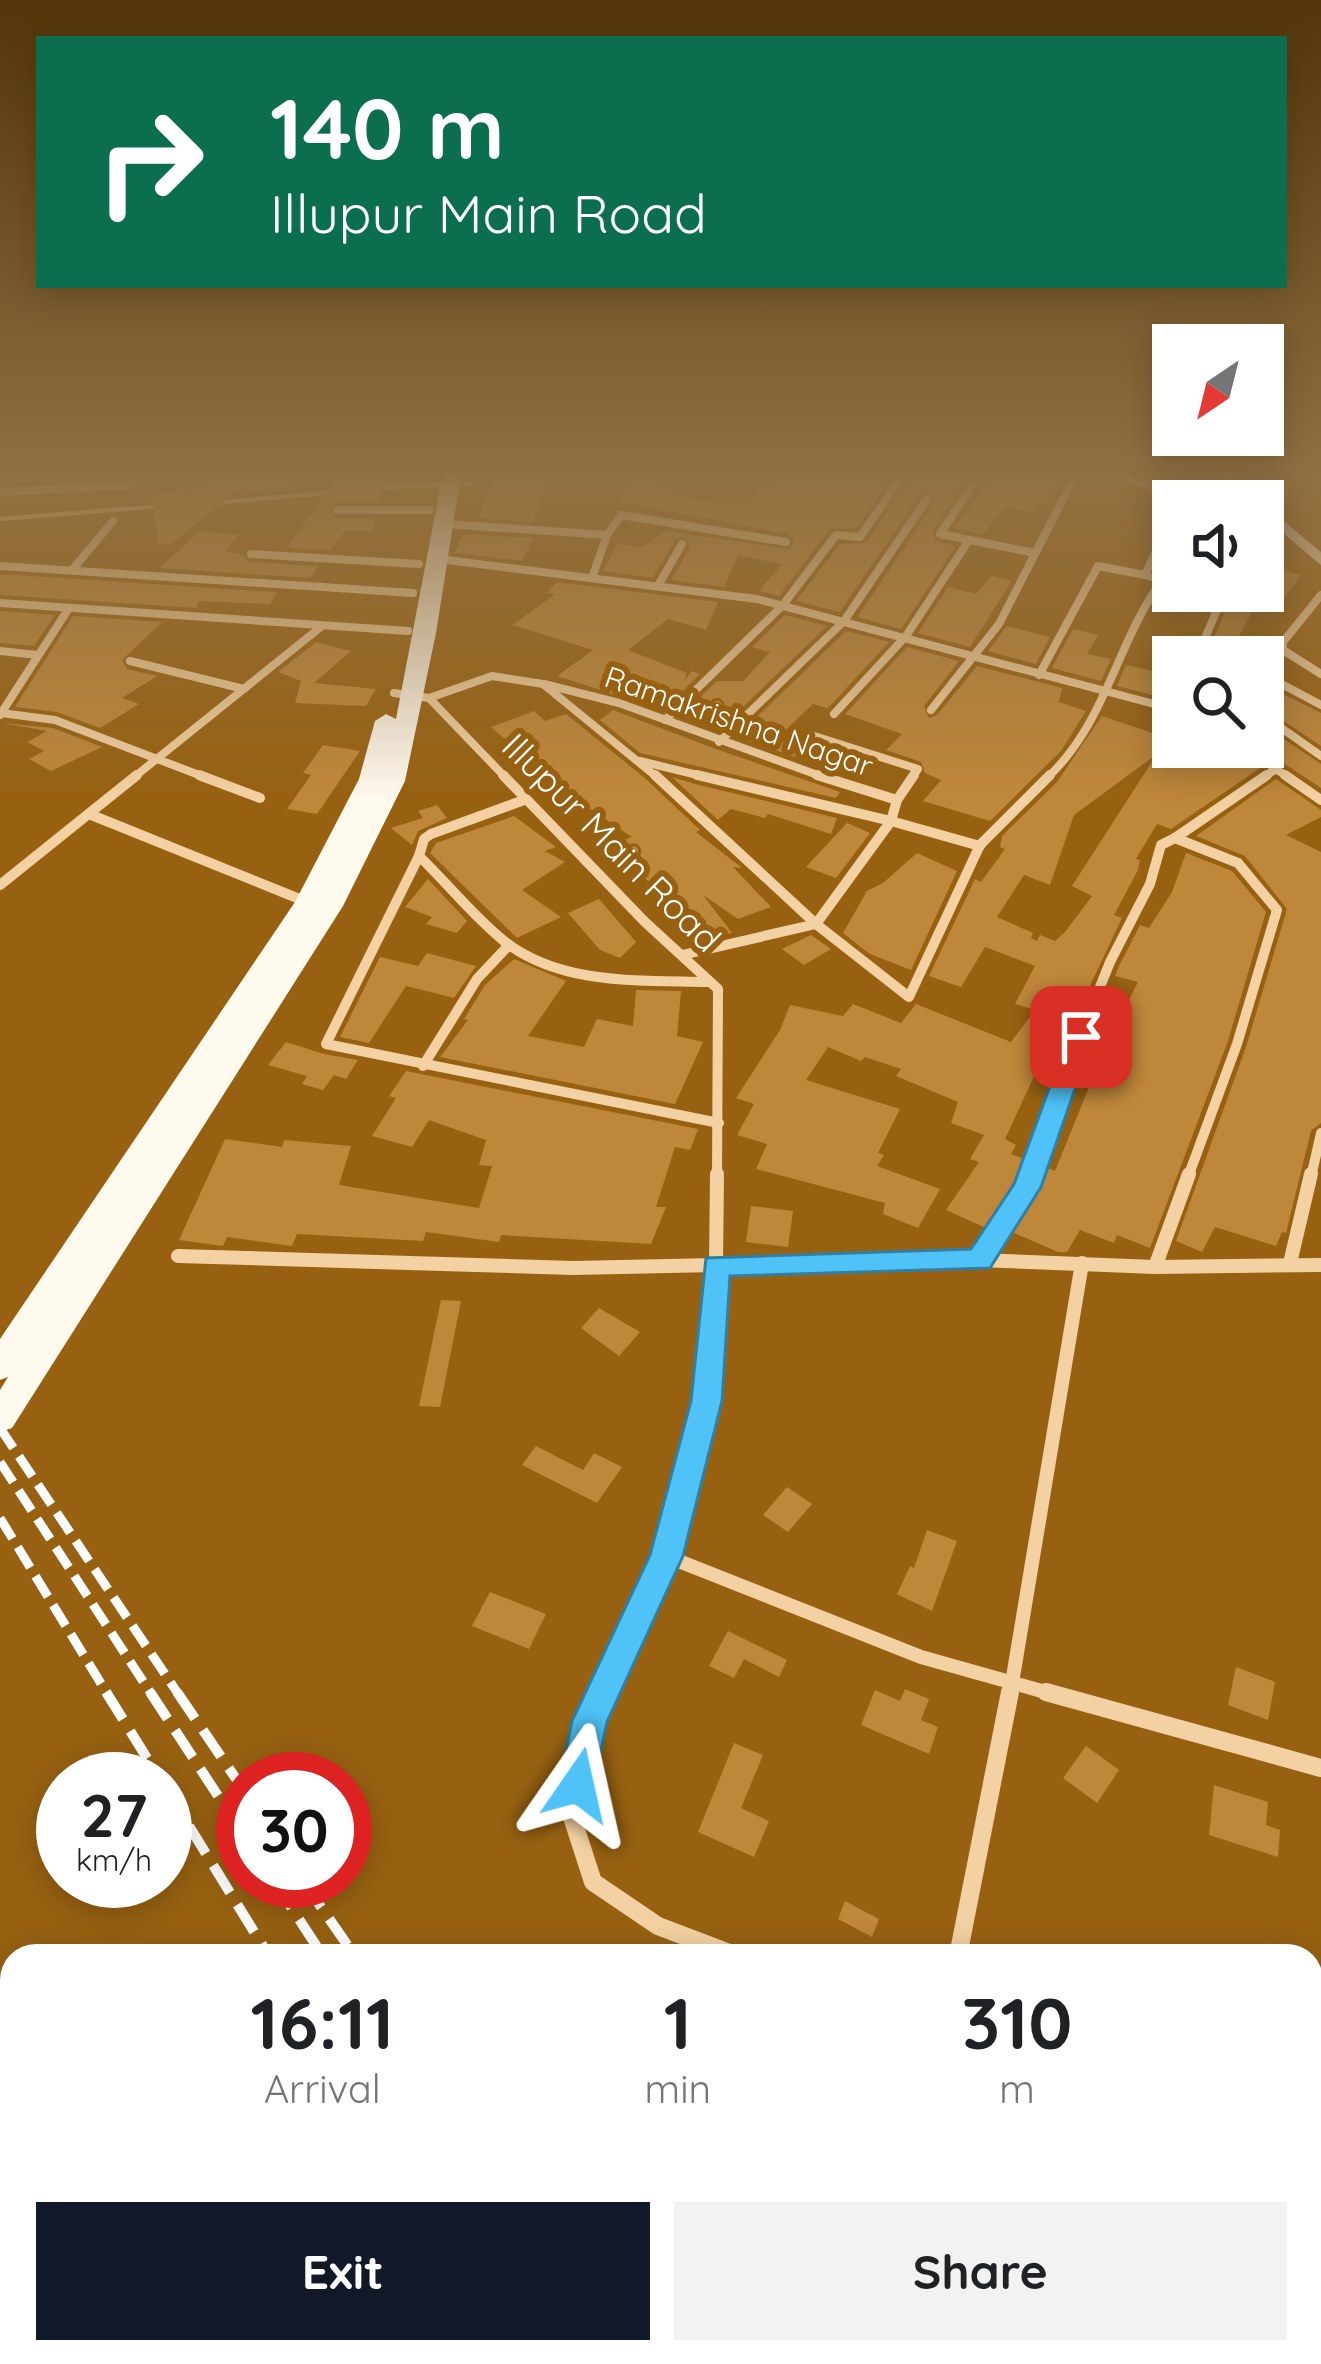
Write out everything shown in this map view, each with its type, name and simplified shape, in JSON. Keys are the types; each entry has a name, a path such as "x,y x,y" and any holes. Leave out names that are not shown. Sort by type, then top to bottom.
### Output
{"main road":[{"path":"0,1418 36,1337 307,902 371,779 412,695 408,631 413,593 420,578"},
{"path":"0,1366 36,1337 330,906 393,782 412,695 427,578"}],"street":[{"path":"185,578 413,593"},
{"path":"617,578 783,605 1152,704"},
{"path":"659,584 662,578"},
{"path":"665,720 783,605 803,578"},
{"path":"719,742 844,621 873,578"},
{"path":"834,714 906,636 943,578"},
{"path":"931,710 998,625 1022,578"},
{"path":"1039,675 1090,578"},
{"path":"682,956 816,924 909,998 980,846 1018,802 1052,776 1087,732 1146,599 1162,580 1156,578"},
{"path":"1321,595 1283,642 1283,650 1321,674"},
{"path":"0,603 408,631"},
{"path":"69,608 1,714 55,720 155,762 260,798"},
{"path":"0,885 322,626"},
{"path":"0,651 38,656"},
{"path":"130,661 244,689"},
{"name":"Ramakrishna Nagar","path":"412,695 492,676 567,687 897,800 891,821 816,924 639,760 543,684"},
{"path":"1284,685 1321,705"},
{"name":"Illupur Main Road","path":"412,695 718,989 716,1265 706,1401 666,1556 590,1721 572,1817 593,1882 658,1925 706,1944"},
{"path":"1284,730 1321,756"},
{"path":"808,734 918,769 897,800"},
{"name":"Ramakrishna Nagar","path":"639,760 980,846"},
{"path":"1272,768 1321,800"},
{"path":"980,1260 1027,1187 1110,962 1150,884 1161,844 1275,770"},
{"path":"524,800 424,839 326,1044 719,1124"},
{"path":"88,814 307,902"},
{"path":"1155,1267 1238,1044 1277,910 1238,863 1175,838"},
{"path":"419,856 509,945 574,971 710,982"},
{"path":"423,1066 477,979 509,945"},
{"path":"1290,1264 1321,1133"},
{"path":"178,1256 573,1268 980,1260 1155,1267 1321,1265"},
{"path":"960,1944 1012,1683 1082,1263"},
{"path":"666,1556 921,1657 1321,1768"}],"building":[{"path":"0,578 277,592 270,604 198,601 197,608 0,595"},
{"path":"672,578 728,578 724,587"},
{"path":"770,578 792,578 779,596 759,591"},
{"path":"814,578 863,578 840,612 796,601"},
{"path":"883,578 935,578 901,629 857,617"},
{"path":"989,578 1012,581 970,647 918,633 948,587 976,594"},
{"path":"1284,578 1299,578 1284,598"},
{"path":"557,582 718,602 706,630 668,619 628,650 687,673 684,681 692,671 700,674 663,710 557,676 593,650 513,625 555,594 546,593"},
{"path":"0,611 55,615 34,646 0,643"},
{"path":"1225,612 1252,612 1239,636 1215,636"},
{"path":"785,615 827,626 719,730 680,716 717,681 743,681 770,652 752,647"},
{"path":"73,616 162,622 122,660 127,669 157,676 122,698 139,704 100,728 57,712 15,707"},
{"path":"1007,626 1050,637 1036,664 988,651"},
{"path":"1073,629 1098,635 1087,654 1111,659 1101,681 1052,668"},
{"path":"846,631 889,642 828,708 813,704 775,740 861,766 853,776 736,737"},
{"path":"316,642 351,651 314,683 376,689 366,706 295,703 301,681 278,672"},
{"path":"907,647 959,661 924,706 929,718 937,715 977,666 1062,688 1059,702 1086,711 1061,751 990,821 923,801 941,780 925,773 921,762 886,750 902,734 845,714"},
{"path":"1126,665 1152,671 1152,695 1117,686"},
{"path":"1284,694 1321,713 1321,746 1284,721"},
{"path":"613,710 840,792 836,798 640,753 600,720"},
{"path":"534,711 545,721 566,714 646,779 700,830 696,832 742,868 733,867 771,907 738,919 703,895 732,933 707,937 689,920 696,918 659,892 611,845 632,837 581,803 573,806 550,776 510,748 513,746 491,727"},
{"path":"1102,716 1152,733 1152,758 1074,815 1050,885 1024,875 997,917 1033,933 1031,938 1037,941 1040,935 1055,941 1092,896 1072,886 1152,762 1152,768 1260,768 1171,829 1157,824 1136,859 1140,860 1138,870 1114,915 1122,918 1088,990 1081,987 1065,1019 1061,1018 1005,1139 1016,1145 1011,1154 1027,1160 986,1228 946,1210 979,1162 970,1159 984,1135 951,1123 958,1102 896,1076 901,1069 865,1057 861,1061 828,1047 806,1080 900,1109 878,1153 884,1155 877,1166 940,1189 918,1228 883,1214 885,1203 756,1169 767,1144 737,1135 754,1104 736,1098 780,1030 790,1005 843,1016 853,1004 901,1023 916,1004 1011,1042 1035,1010 1015,1004 1035,966 985,947 961,987 929,976 975,879 981,882 1005,849 1000,847 1002,836 1057,782"},
{"path":"2,723 53,728 102,747 51,771 29,759 44,751 27,742 47,731"},
{"path":"1284,739 1321,764 1321,788 1284,764"},
{"path":"323,745 360,751 317,814 287,809 311,775 303,773"},
{"path":"672,777 837,818 831,834 768,814 765,818 731,809 718,820"},
{"path":"1276,779 1321,810 1321,817 1286,835 1321,852 1321,1123 1311,1131 1286,1233 1282,1232 1276,1246 1215,1227 1202,1252 1176,1241 1246,1047 1287,909 1245,856 1196,836"},
{"path":"437,805 447,818 418,831 412,845 391,828 423,818 418,811"},
{"path":"514,816 556,847 545,851 565,862 522,890 561,917 517,938 430,853 436,843"},
{"path":"847,823 870,833 836,878 806,867"},
{"path":"917,853 957,871 911,970 870,954 843,933 867,891"},
{"path":"1186,853 1232,871 1266,912 1228,1041 1150,1248 1117,1235 1114,1243 1080,1230 1067,1252 1058,1252 1010,1231 1045,1167 1055,1171 1098,1065 1083,1059 1097,1037 1108,1041 1138,982 1115,976 1119,966 1140,925 1149,928 1172,892"},
{"path":"428,879 467,921 457,933 426,924 432,917 405,907"},
{"path":"599,899 636,942 620,958 600,950 568,913"},
{"path":"811,935 831,949 804,965 782,949"},
{"path":"427,953 476,966 454,998 406,986 369,1043 340,1037 380,957 418,966"},
{"path":"514,959 566,981 528,1036 584,1047 597,1019 633,1026 636,990 681,991 677,1036 703,1042 675,1104 440,1057 468,1020 464,1019 485,985"},
{"path":"286,1042 358,1060 346,1079 334,1075 323,1090 302,1084 307,1076 268,1065"},
{"path":"406,1071 698,1129 690,1150 675,1147 656,1207 666,1207 651,1244 501,1235 499,1242 426,1232 423,1241 297,1234 292,1246 227,1237 223,1246 179,1240 225,1139 282,1147 284,1140 351,1146 339,1185 479,1208 492,1166 479,1165 486,1140 429,1120 412,1147 372,1136 396,1098 389,1096"},
{"path":"751,1206 793,1211 788,1247 746,1242"},
{"path":"441,1300 461,1301 440,1407 419,1406"},
{"path":"599,1308 640,1332 619,1356 581,1328"},
{"path":"536,1446 583,1470 594,1453 622,1467 597,1503 522,1465"},
{"path":"787,1487 812,1504 788,1532 763,1515"},
{"path":"927,1530 957,1541 932,1611 897,1594 910,1566 914,1568"},
{"path":"490,1592 546,1614 529,1649 472,1626"},
{"path":"728,1631 787,1660 779,1677 744,1659 734,1678 709,1666"},
{"path":"1236,1667 1275,1682 1268,1720 1228,1705"},
{"path":"905,1689 929,1699 921,1720 938,1727 929,1754 861,1725 875,1690 900,1701"},
{"path":"734,1743 763,1755 741,1808 769,1821 754,1857 698,1832"},
{"path":"1086,1746 1119,1770 1097,1803 1063,1778"},
{"path":"1214,1785 1268,1802 1266,1825 1280,1830 1278,1857 1209,1835"},
{"path":"845,1901 879,1919 872,1937 838,1919"}],"railway":[{"path":"0,1428 179,1695"},
{"path":"0,1462 152,1695"},
{"path":"0,1518 108,1695"},
{"path":"106,1692 143,1752"},
{"path":"150,1692 216,1793"},
{"path":"177,1692 218,1752"},
{"path":"192,1831 262,1944"},
{"path":"292,1908 315,1944"},
{"path":"322,1908 347,1944"}],"route":[{"path":"578,1785 590,1721 666,1556 706,1401 716,1265 980,1260 1027,1187 1081,1037"}]}
